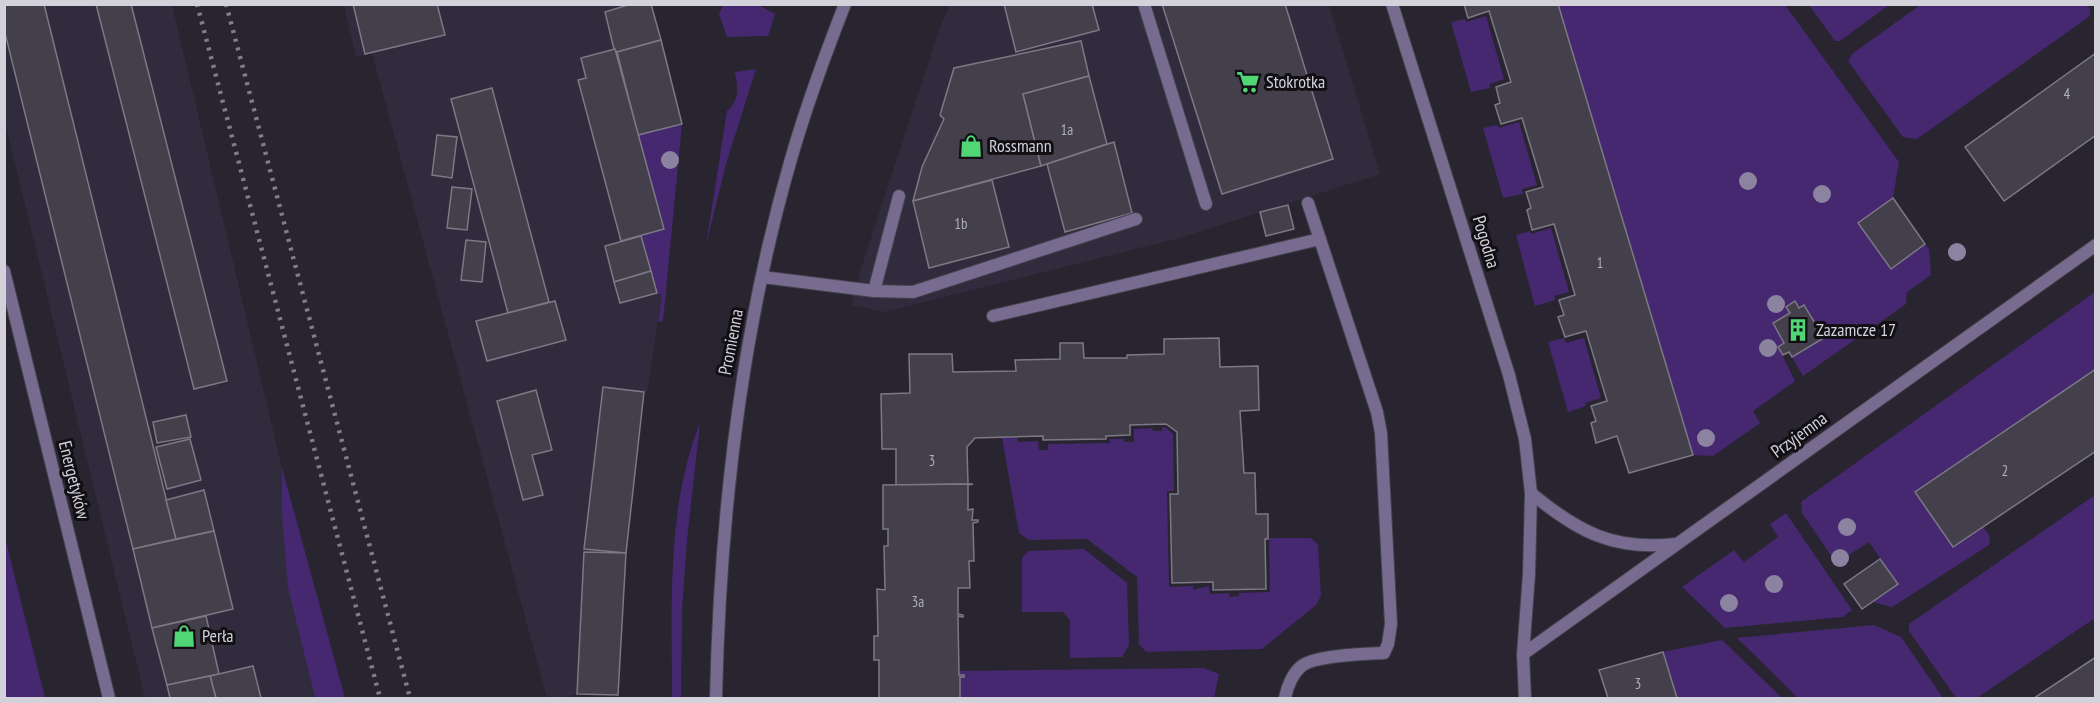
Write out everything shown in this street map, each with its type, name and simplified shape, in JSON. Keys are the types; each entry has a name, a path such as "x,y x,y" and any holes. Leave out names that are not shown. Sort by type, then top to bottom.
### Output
{"street":[{"name":"Promienna","path":"716,699 720,580 739,395 762,276 790,159 844,4"},
{"path":"1144,4 1206,204"},
{"name":"Pogodna","path":"1392,4 1509,375 1525,439 1531,493 1524,654 1525,699"},
{"path":"874,291 899,196"},
{"path":"1285,699 1287,686 1304,665 1338,657 1384,653 1391,624 1381,433 1377,412 1308,203"},
{"path":"762,276 874,291 913,291 1136,219"},
{"path":"993,316 1320,239"},
{"name":"Przyjemna","path":"1524,654 2096,245"},
{"name":"Energetyków","path":"4,271 109,699"},
{"path":"1531,493 1583,530 1605,539 1632,546 1677,544"}],"shaded area":[{"path":"2086,4 2090,9 2090,16 1917,139 1903,137 1848,61 1852,54 1920,5"},
{"path":"4,5 172,5 282,468 282,516 288,588 315,698 145,698 5,122"},
{"path":"344,5 651,5 682,124 639,135 664,229 642,236 662,293 647,393 644,392 626,553 618,695 577,694 562,698 547,698 372,53 356,57"},
{"path":"723,5 758,5 775,14 768,36 727,37 719,14"},
{"path":"950,5 1329,5 1380,174 1183,237 884,312 852,305 860,272 941,24"},
{"path":"1558,5 1785,5 1899,162 1893,198 1859,224 1890,269 1925,244 1929,249 1931,275 1907,292 1906,304 1803,376 1792,357 1824,337 1804,305 1799,308 1795,302 1787,307 1790,313 1773,324 1784,343 1778,347 1795,381 1753,411 1760,423 1713,456 1693,455"},
{"path":"1809,5 1889,5 1840,41 1835,41"},
{"path":"1486,16 1504,79 1490,84 1490,88 1471,92 1451,22 1465,19 1466,22"},
{"path":"756,69 726,164 706,245 727,111 734,103 737,93 735,72"},
{"path":"1519,122 1537,185 1522,189 1523,194 1503,198 1483,128 1497,125 1499,128"},
{"path":"682,124 663,321 658,322 662,294 657,293 641,236 664,229 638,135"},
{"path":"1551,228 1569,292 1554,296 1555,300 1535,306 1516,235 1530,231 1531,234"},
{"path":"2095,292 2095,369 1916,492 1953,547 1983,527 1990,536 1989,545 1892,607 1873,602 1898,584 1869,542 1836,563 1802,513 1801,502"},
{"path":"1564,338 1566,343 1584,338 1601,398 1568,412 1548,342"},
{"path":"700,423 682,610 681,698 672,698 672,594 676,524 681,489"},
{"path":"1165,427 1173,434 1174,491 1167,491 1169,587 1193,586 1193,590 1209,586 1210,594 1229,593 1229,597 1239,596 1239,593 1270,592 1269,538 1311,538 1318,545 1321,596 1316,605 1262,649 1146,652 1139,644 1137,577 1087,539 1029,540 1019,533 1002,438 1017,438 1018,442 1038,441 1039,450 1048,450 1048,444 1110,443 1110,439 1134,442 1134,429 1152,428 1153,431 1162,431"},
{"path":"282,468 345,698 315,698 288,588 282,516"},
{"path":"2095,495 2095,618 1977,698 1956,698 1909,631 1909,624"},
{"path":"1786,513 1852,610 1843,617 1725,628 1682,587 1734,550 1744,562 1778,537 1770,524"},
{"path":"5,538 45,698 5,698"},
{"path":"1084,549 1127,583 1129,645 1122,657 1070,658 1070,620 1063,612 1022,612 1022,558 1028,551"},
{"path":"1874,625 1901,637 1943,698 1798,698 1737,638"},
{"path":"1722,640 1782,698 1677,698 1663,652"},
{"path":"1204,668 1219,674 1214,698 944,698 944,671"}],"building":[{"path":"4,4 44,4 176,539 133,549 4,29"},
{"path":"96,4 131,4 227,381 194,389"},
{"path":"353,4 437,4 445,35 365,54"},
{"path":"631,4 651,4 661,40 617,52 614,49 605,12"},
{"path":"1004,4 1092,4 1099,30 1016,52"},
{"name":"Stokrotka","path":"1162,4 1285,4 1333,159 1222,194"},
{"path":"1464,4 1558,4 1693,455 1629,473 1617,436 1596,443 1591,423 1596,421 1591,406 1607,401 1586,331 1565,337 1558,317 1564,315 1559,300 1575,295 1554,224 1532,230 1527,210 1531,208 1526,192 1543,187 1522,118 1501,124 1495,105 1500,103 1496,87 1511,82 1489,11 1468,18"},
{"path":"661,40 682,124 638,135 617,52"},
{"path":"1081,41 1089,76 1023,94 1041,166 913,201 922,167 944,119 940,115 954,68"},
{"path":"615,49 664,229 621,241 578,80 586,78 581,58"},
{"path":"2096,53 2096,135 2004,201 1965,147"},
{"path":"1089,76 1107,144 1041,166 1023,94"},
{"path":"492,88 549,302 508,313 451,99"},
{"path":"437,135 457,137 452,178 432,175"},
{"path":"1114,142 1132,213 1065,232 1047,164"},
{"path":"992,180 1009,247 929,268 913,201"},
{"path":"452,187 472,189 467,230 447,228"},
{"path":"1893,198 1925,244 1891,269 1858,223"},
{"path":"1288,205 1294,229 1266,236 1260,212"},
{"path":"641,236 651,271 614,282 605,246"},
{"path":"466,240 486,242 482,282 461,280"},
{"path":"651,271 657,293 620,303 614,282"},
{"path":"555,301 566,340 487,361 476,321"},
{"name":"Zazamcze 17","path":"1795,301 1799,308 1804,305 1824,338 1792,357 1789,352 1783,355 1778,347 1784,343 1773,323 1790,313 1786,307"},
{"path":"1219,338 1220,367 1258,366 1259,410 1240,411 1244,473 1255,473 1256,514 1268,514 1268,539 1265,539 1266,589 1213,590 1213,582 1172,583 1170,494 1178,494 1177,432 1166,424 1130,425 1130,435 1106,436 1106,439 1043,440 1043,436 975,438 967,447 968,484 896,485 896,449 882,449 881,394 910,393 909,354 952,354 953,372 1016,371 1015,360 1060,359 1060,343 1083,343 1084,358 1127,358 1127,355 1164,354 1164,339"},
{"path":"2096,369 2096,451 1953,547 1915,492"},
{"path":"603,387 644,392 626,553 584,549"},
{"path":"536,390 552,450 532,455 543,495 523,500 497,401"},
{"path":"186,415 191,437 157,443 153,422"},
{"path":"190,439 201,480 167,489 156,447"},
{"path":"973,484 968,485 968,510 973,509 972,520 978,520 973,523 974,561 969,561 970,588 958,588 958,614 963,615 963,617 958,616 959,675 964,675 960,677 960,698 879,698 879,660 874,660 874,636 878,636 877,589 885,590 884,546 888,546 888,529 883,529 883,485"},
{"path":"204,490 214,531 176,539 166,500"},
{"path":"214,531 233,609 152,628 133,549"},
{"path":"584,552 626,553 618,695 577,694"},
{"path":"1880,559 1898,584 1862,609 1844,584"},
{"path":"206,616 219,674 167,685 152,628"},
{"path":"1663,652 1677,698 1608,698 1599,670"},
{"path":"2096,657 2096,698 2034,698"},
{"path":"253,666 261,698 216,698 210,676"},
{"path":"210,676 216,698 170,698 167,685"}],"railway":[{"path":"197,4 380,698"},
{"path":"226,4 410,698"}],"place":[{"name":"Stokrotka","path":"1248,82"},
{"name":"Rossmann","path":"971,146"},
{"name":"Zazamcze 17","path":"1798,330"},
{"name":"Perła","path":"184,636"}]}
